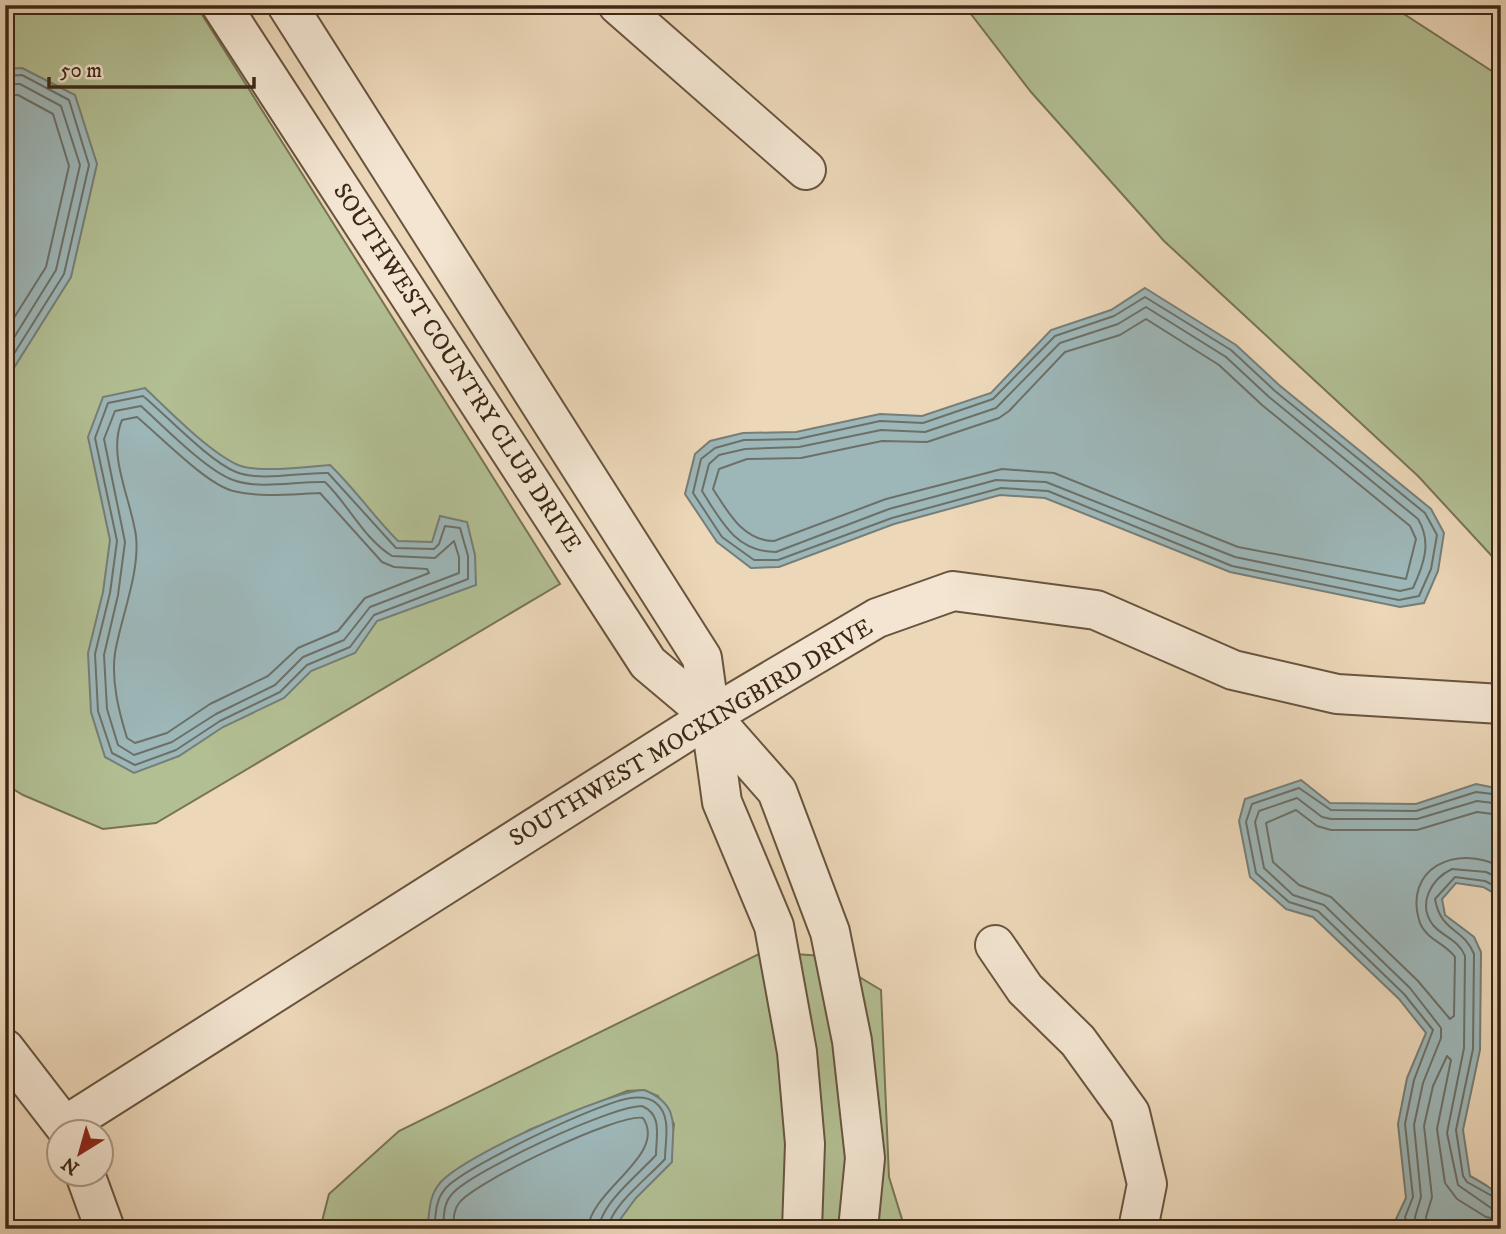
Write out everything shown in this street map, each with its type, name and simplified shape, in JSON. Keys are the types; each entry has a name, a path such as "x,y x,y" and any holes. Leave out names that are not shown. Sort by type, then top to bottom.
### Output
{"street":[{"name":"SOUTHWEST COUNTRY CLUB DRIVE","path":"221,5 648,663 711,716 777,791 830,932 852,1041 865,1158 858,1229"},
{"name":"SOUTHWEST COUNTRY CLUB DRIVE","path":"287,5 702,658 722,802 774,926 797,1052 805,1144 802,1229"},
{"path":"618,5 806,170"},
{"name":"SOUTHWEST MOCKINGBIRD DRIVE","path":"84,1118 711,716 877,618 953,591 1096,610 1233,670 1337,694 1501,704"},
{"path":"995,945 1025,989 1078,1041 1129,1113 1147,1184 1138,1229"},
{"path":"5,1049 58,1118"},
{"path":"90,1188 105,1229"}],"green space":[{"path":"5,5 196,5 560,584 156,823 103,829 23,795 5,784"},
{"path":"964,5 1390,5 1501,77 1501,566 1418,476 1164,241 1031,92"},
{"path":"763,952 824,956 881,990 889,1177 905,1229 613,1229 672,1140 674,1124 658,1096 644,1090 627,1091 529,1130 440,1183 427,1229 320,1229 329,1194 399,1131"}],"water":[{"path":"22,68 75,95 97,164 71,277 5,382 5,69"},
{"path":"1145,288 1236,345 1279,385 1431,509 1444,533 1438,571 1424,603 1400,607 1230,572 1045,498 1000,495 894,524 779,567 751,568 717,542 685,494 695,454 710,441 743,433 796,432 880,414 922,416 991,393 1051,330 1111,310"},
{"path":"145,388 202,441 238,465 270,469 330,465 398,541 432,542 440,516 467,522 475,555 476,585 377,621 355,653 311,671 284,698 223,727 179,756 134,773 105,757 91,712 88,653 103,592 110,540 88,437 103,397"},
{"path":"1301,780 1330,803 1416,804 1476,784 1501,789 1501,897 1483,887 1456,883 1442,899 1445,915 1474,937 1481,952 1480,1050 1463,1130 1470,1176 1497,1196 1501,1208 1501,1229 1403,1229 1396,1219 1406,1198 1398,1124 1407,1078 1426,1033 1399,999 1313,917 1286,909 1250,877 1239,821 1245,799"},
{"path":"644,1090 656,1096 670,1110 673,1128 672,1162 636,1198 613,1229 427,1229 433,1194 440,1183 454,1171 537,1127 600,1101"}]}
